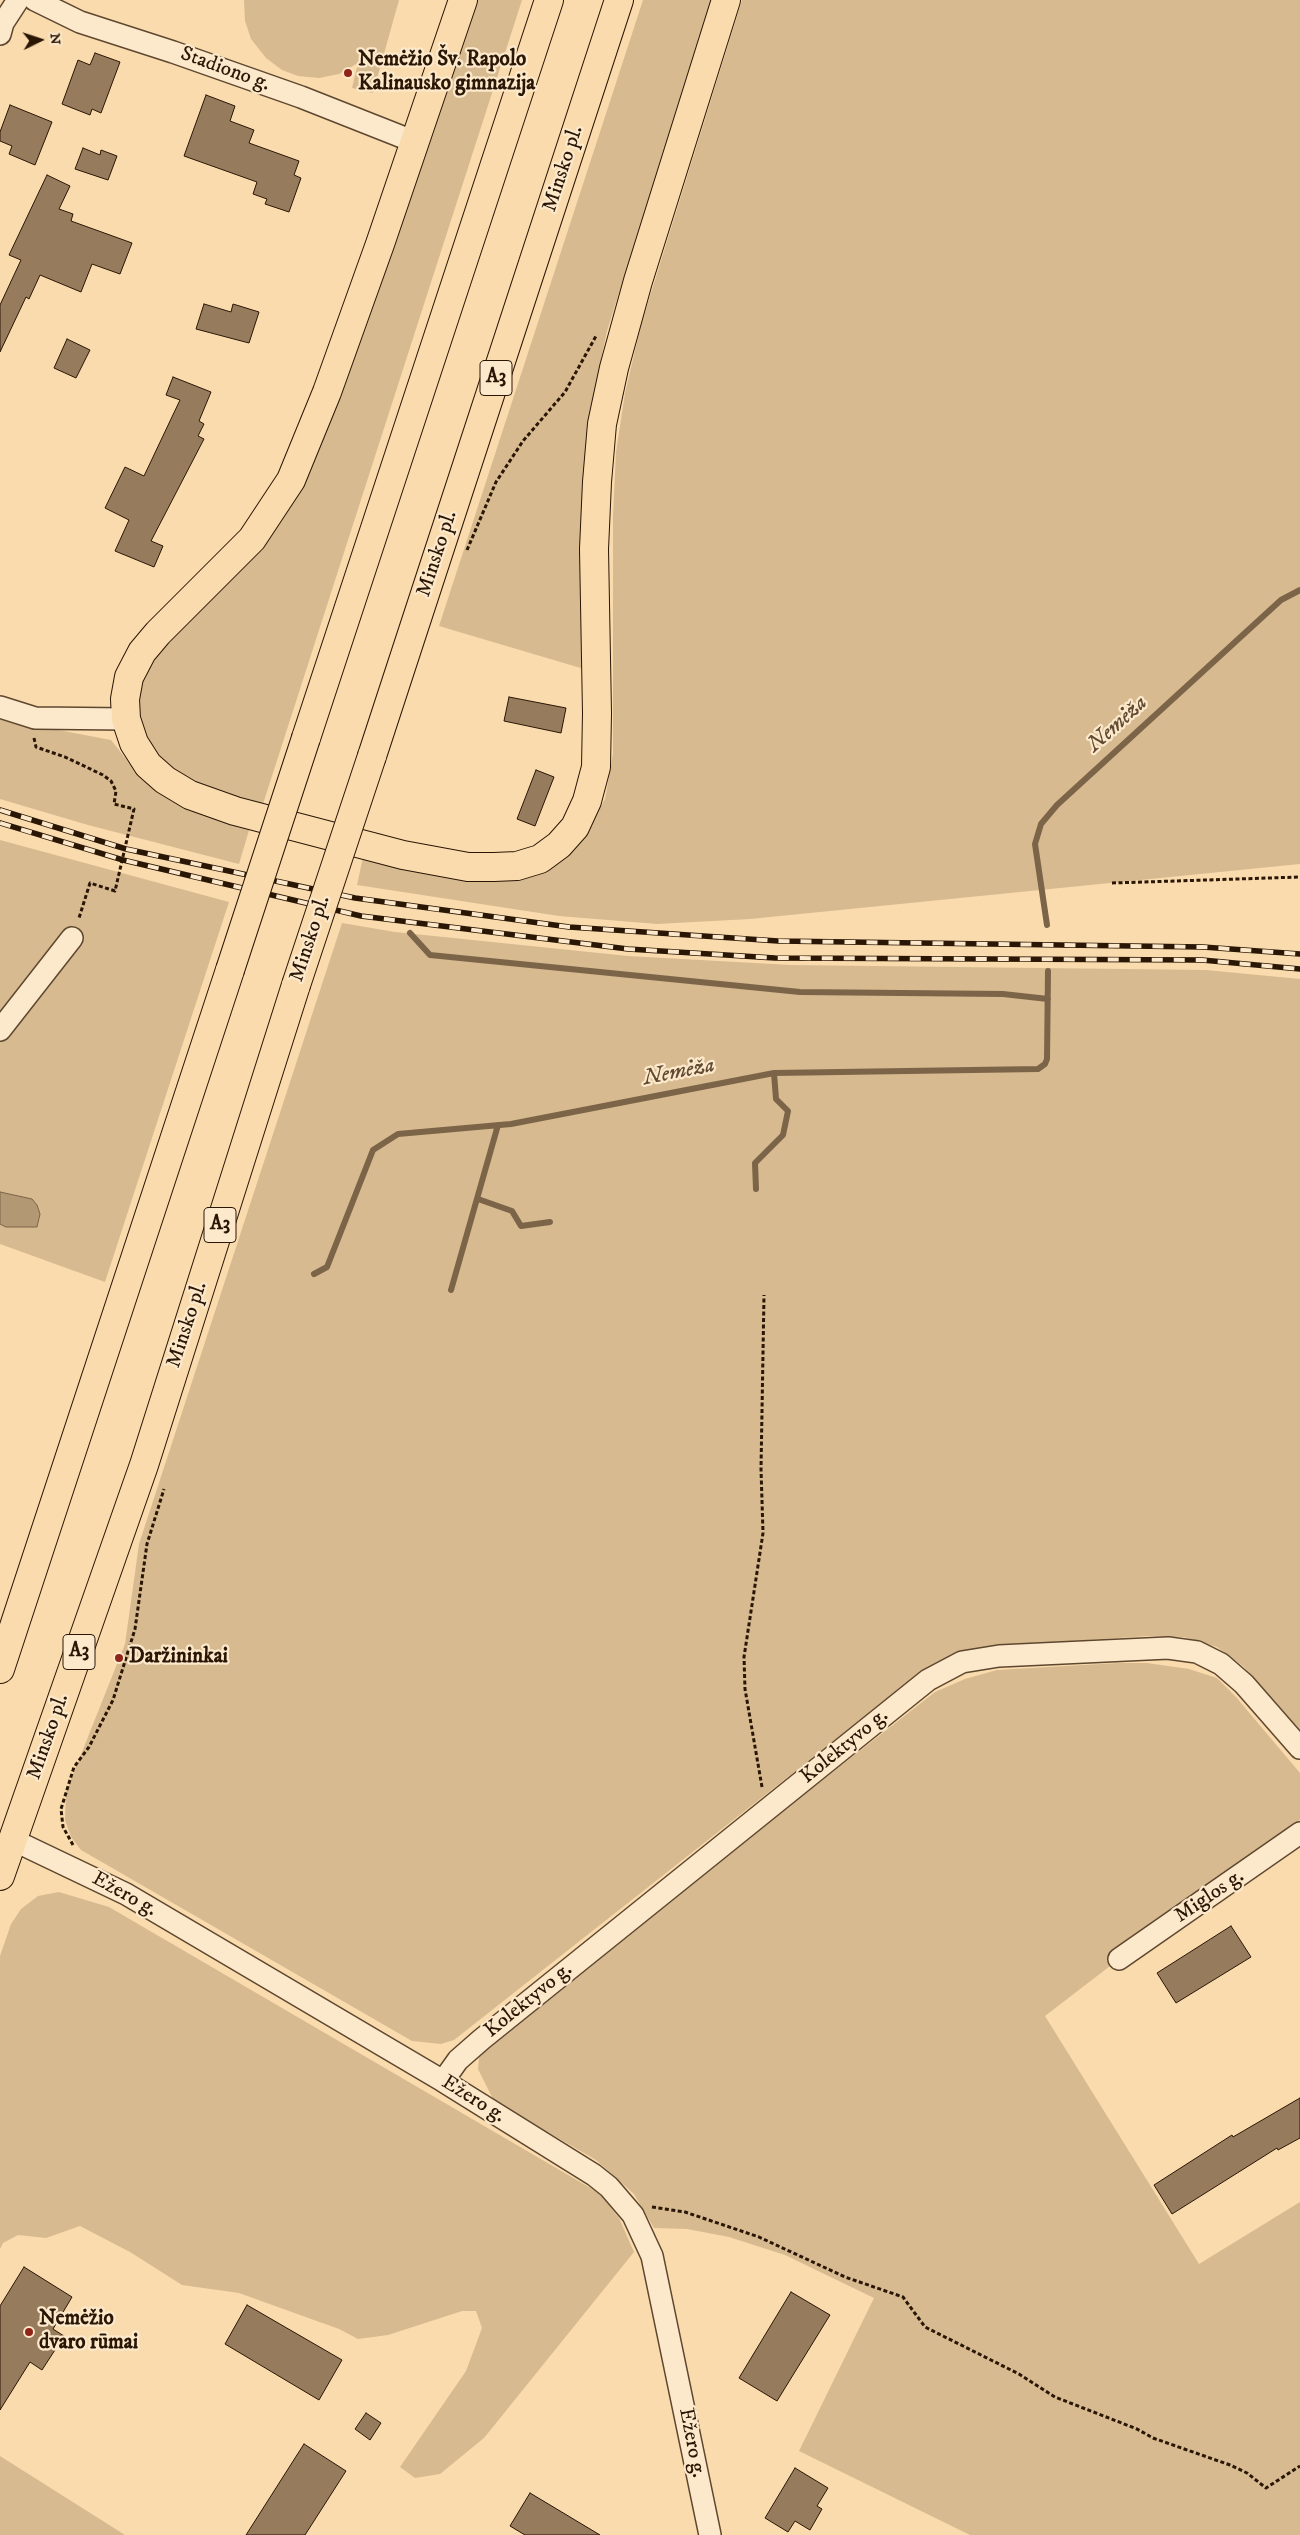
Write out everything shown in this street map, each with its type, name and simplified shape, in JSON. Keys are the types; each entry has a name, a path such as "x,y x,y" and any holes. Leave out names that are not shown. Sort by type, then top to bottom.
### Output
{"highway":[{"path":"463,0 327,392 291,480 252,539 158,633 142,652 129,677 125,699 126,719 134,743 148,765 165,780 190,795 235,811 403,855 468,866 517,866 540,859 559,845 575,827 587,801 596,767 594,550 602,424 614,368 638,282 726,0"},
{"path":"0,1669 549,0"},
{"name":"Minsko pl.","path":"0,1876 144,1465 296,985 619,0"}],"street":[{"path":"0,34 3,23 18,0"},
{"name":"Stadiono g.","path":"35,0 80,22 292,94 415,142"},
{"path":"0,707 35,718 126,719"},
{"path":"0,1030 72,938"},
{"name":"Kolektyvo g.","path":"443,2081 458,2060 482,2039 928,1680 962,1662 999,1656 1168,1648 1197,1652 1221,1664 1244,1684 1300,1748"},
{"name":"Miglos g.","path":"1119,1959 1300,1833"},
{"name":"Ežero g.","path":"13,1840 126,1894 443,2081 594,2175 609,2187 633,2215 652,2256 710,2535"}],"path":[{"path":"467,551 496,482 523,441 565,392 599,331"},
{"path":"35,718 34,740 36,747 65,757 103,775 111,781 116,791 114,804 134,809 115,891 90,883 72,938"},
{"path":"1112,883 1300,877"},
{"path":"764,1295 761,1469 763,1533 744,1657 745,1689 753,1746 767,1810"},
{"path":"79,1851 74,1847 63,1827 61,1809 74,1767 88,1747 113,1700 135,1629 147,1544 164,1487"},
{"path":"622,2202 685,2212 731,2227 759,2237 845,2277 903,2297 925,2327 1019,2374 1055,2397 1137,2429 1153,2438 1230,2465 1247,2473 1266,2488 1300,2466"}],"shaded area":[{"path":"244,0 399,0 373,93 352,88 358,63 339,74 319,78 298,76 282,70 266,58 251,39 245,21"},
{"path":"477,0 522,0 262,807 204,789 178,773 159,755 144,736 139,720 138,702 142,683 148,669 158,654 261,547 296,498 308,472"},
{"path":"643,0 711,0 607,331 590,411 584,481 584,669 439,626"},
{"path":"742,0 1300,0 1300,864 750,919 657,924 559,916 357,885 363,857 459,880 486,881 587,832 605,799 613,754 613,516 616,452 625,393 641,325"},
{"path":"0,717 21,723 111,740 134,769 165,794 250,827 239,864 88,825 0,799"},
{"path":"0,840 229,902 105,1282 0,1244"},
{"path":"342,923 395,932 628,956 791,965 1206,970 1300,979 1300,1731 1244,1667 1217,1647 1184,1637 1149,1636 994,1646 960,1654 911,1680 454,2040 441,2044 412,2041 81,1850 71,1837 65,1820 66,1792 125,1644 139,1544"},
{"path":"0,1192 32,1199 37,1205 40,1214 37,1227 6,1227 0,1224"},
{"path":"1147,1663 1189,1669 1217,1678 1236,1697 1300,1773 1300,1820 1045,2016 1199,2264 1300,2202 1300,2535 970,2535 799,2451 874,2298 785,2255 729,2237 687,2229 654,2228 634,2194 596,2160 494,2101 478,2069 480,2048 935,1692 965,1679 997,1670"},
{"path":"59,1892 109,1907 599,2193 619,2218 634,2252 484,2438 440,2474 415,2478 400,2467 466,2371 482,2328 476,2311 462,2311 388,2335 358,2339 339,2329 239,2293 182,2285 130,2252 80,2226 46,2238 18,2235 3,2243 0,2249 0,1956 11,1924 21,1909 38,1896"},
{"path":"0,2456 125,2535 0,2535"}],"building":[{"path":"95,53 120,62 101,113 92,109 90,115 62,104 78,60 90,65"},
{"path":"206,95 235,106 230,121 254,130 249,143 299,161 294,175 301,178 289,212 265,204 267,199 253,194 257,182 184,156"},
{"path":"10,105 52,122 35,165 9,154 12,146 0,141 0,132"},
{"path":"83,148 100,155 101,150 117,156 108,180 75,169"},
{"path":"47,175 70,186 59,209 73,214 71,221 132,243 120,274 92,264 81,292 40,275 29,299 26,297 0,352 0,305 21,260 9,255"},
{"path":"204,304 231,312 233,304 259,312 249,343 196,329"},
{"path":"67,339 90,350 76,378 54,368"},
{"path":"173,377 211,392 199,421 204,424 198,436 204,439 151,541 163,546 154,567 115,551 129,520 105,508 125,467 144,476 180,400 166,395"},
{"path":"509,697 566,708 561,733 504,721"},
{"path":"536,770 554,777 535,826 517,819"},
{"path":"1231,1926 1251,1957 1176,2003 1157,1973"},
{"path":"1300,2098 1300,2138 1278,2150 1277,2148 1172,2214 1154,2185 1232,2135 1233,2137"},
{"name":"Nemėžio dvaro rūmai","path":"24,2267 72,2297 53,2329 64,2336 42,2370 30,2362 0,2410 0,2306"},
{"path":"791,2292 830,2315 777,2401 739,2378"},
{"path":"247,2305 342,2360 319,2400 225,2344"},
{"path":"366,2413 381,2423 370,2440 355,2429"},
{"path":"304,2444 346,2471 305,2535 246,2535"},
{"path":"795,2468 828,2488 817,2506 822,2509 810,2530 795,2521 788,2532 765,2518"},
{"path":"530,2493 600,2535 525,2535 510,2526"}],"waterway":[{"name":"Nemėža","path":"1047,925 1035,844 1041,824 1057,805 1281,600 1300,590"},
{"path":"410,933 430,955 800,992 1003,994 1048,999"},
{"name":"Nemėža","path":"314,1274 327,1267 373,1150 398,1134 511,1124 774,1073 1038,1069 1045,1064 1047,1059 1048,971"},
{"path":"756,1189 755,1163 783,1135 788,1111 776,1099 774,1073"},
{"path":"451,1290 498,1125"},
{"path":"478,1199 512,1211 521,1226 550,1222"}],"railway":[{"path":"0,810 126,849 355,898 569,927 778,941 1203,947 1300,954"},
{"path":"0,823 123,860 361,916 628,949 775,958 1202,960 1300,969"}],"place":[{"name":"Nemėžio Šv. Rapolo Kalinausko gimnazija","path":"348,73"},
{"name":"Daržininkai","path":"119,1658"},
{"name":"Nemėžio dvaro rūmai","path":"29,2332"}]}
